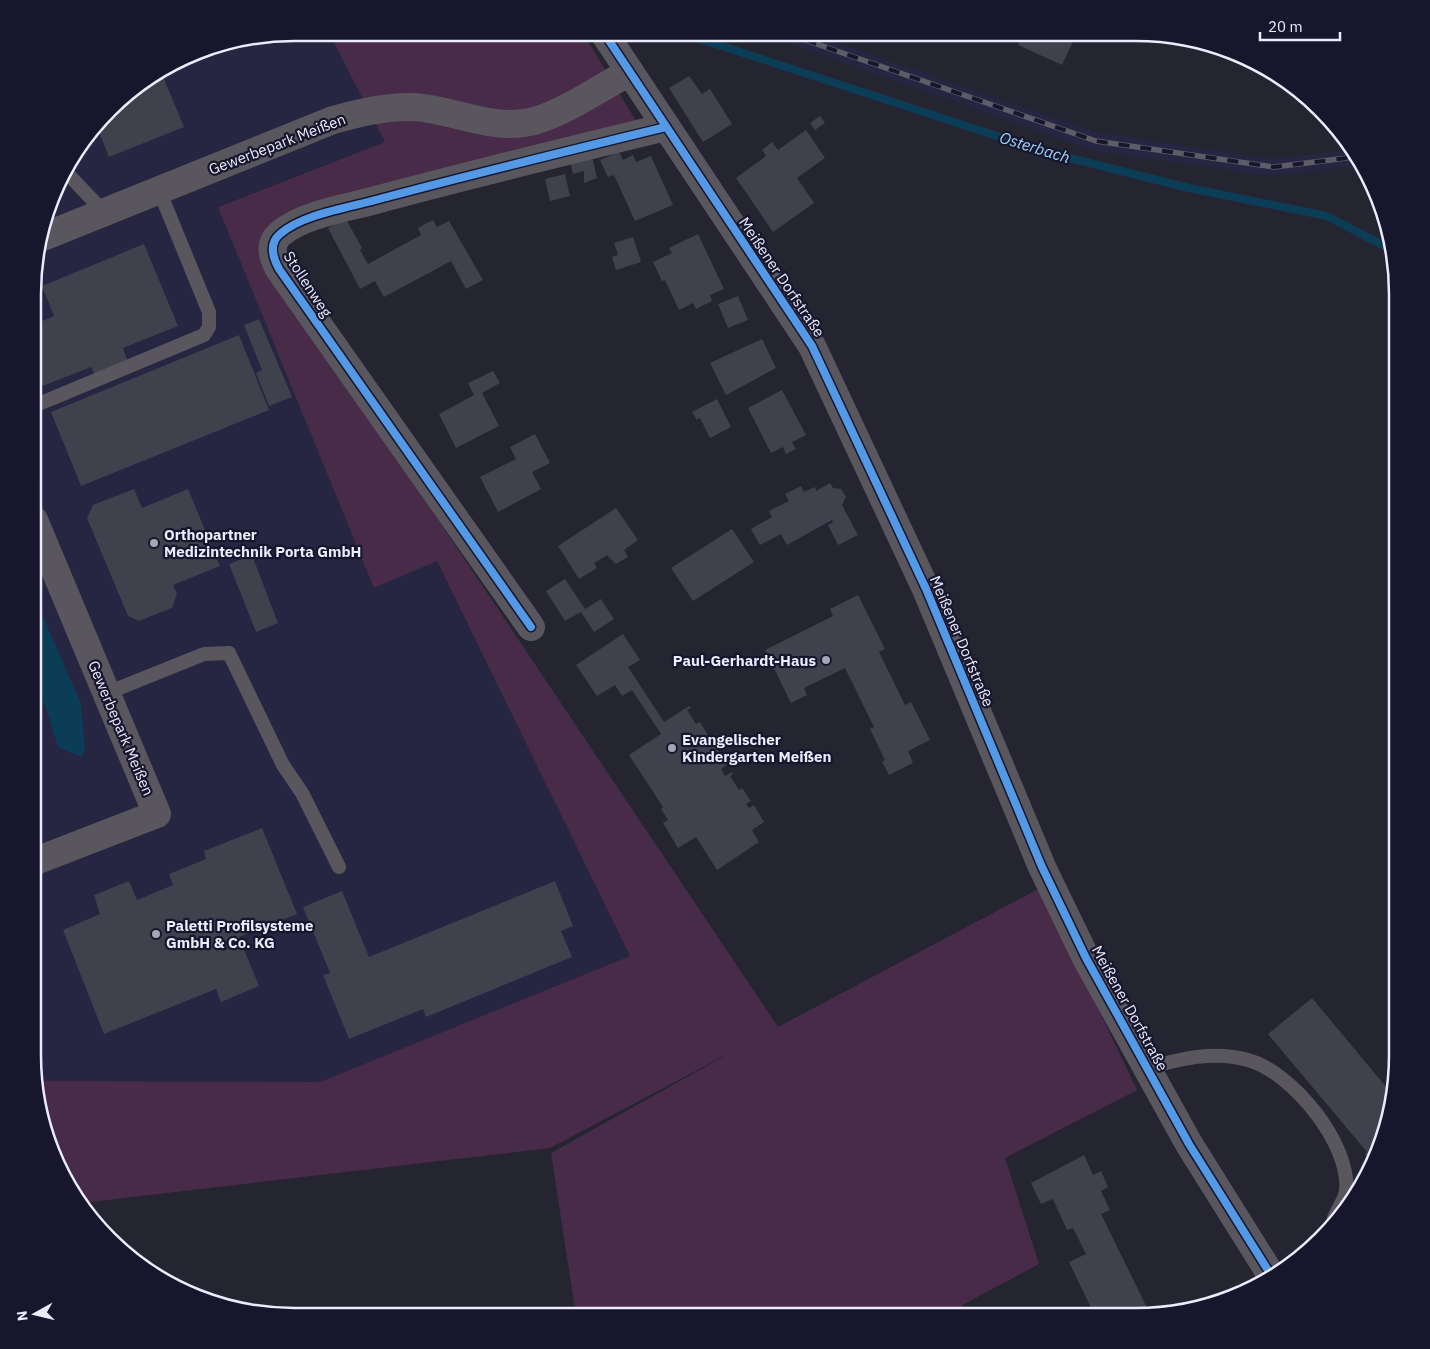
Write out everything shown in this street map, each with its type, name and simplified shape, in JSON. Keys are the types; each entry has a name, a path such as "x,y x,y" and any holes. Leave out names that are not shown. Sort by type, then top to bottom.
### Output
{"street":[{"name":"Meißener Dorfstraße","path":"609,41 812,346 926,589 1042,866 1086,958 1189,1144 1268,1270"},
{"name":"Gewerbepark Meißen","path":"49,234 333,120 361,113 413,107 495,123 520,123 549,115 630,72"},
{"name":"Stollenweg","path":"530,628 279,268 272,256 274,242 280,234 314,216 535,158 666,127"},
{"name":"Gewerbepark Meißen","path":"41,537 157,814 41,859"}],"lane":[{"path":"70,177 104,212"},
{"path":"41,403 204,336 209,327 209,312 159,190"},
{"path":"107,693 204,654 230,654 283,765 302,793 339,866"},
{"path":"1147,1068 1182,1058 1213,1056 1249,1060 1282,1077 1304,1099 1332,1137 1345,1167 1346,1192 1342,1200"}],"shaded area":[{"path":"295,41 333,41 385,142 218,206 375,588 437,561 630,956 320,1082 43,1081 41,1054 41,295 43,261 50,229 67,183 84,154 115,115 140,94 168,75 213,55 261,43"},
{"path":"333,41 588,41 639,126 325,202 260,254 778,1027 1040,888 1137,1090 1005,1158 1039,1264 962,1305 964,1308 575,1308 551,1153 741,1047 550,1148 89,1202 67,1166 50,1120 43,1081 320,1082 630,956 437,561 374,588 218,207 385,142"},
{"path":"782,41 831,41 1099,133 1271,159 1344,151 1354,166 1270,176 1095,151"}],"water":[{"path":"41,612 81,704 85,749 82,757 58,747 41,696"}],"building":[{"path":"1020,41 1073,41 1062,65 1018,45"},
{"path":"689,76 702,94 710,89 732,124 703,142 669,88"},
{"path":"164,78 184,127 109,157 100,133 115,115"},
{"path":"820,116 825,123 815,130 810,123"},
{"path":"806,130 825,158 797,178 814,203 773,232 736,178 766,156 762,150 772,142 778,150"},
{"path":"591,152 597,178 584,183 584,171 573,174 569,158"},
{"path":"619,152 623,160 633,155 636,162 651,156 673,205 635,221 614,175 608,177 600,160"},
{"path":"565,174 570,196 550,201 545,179"},
{"path":"346,219 362,248 360,250 368,264 421,235 418,228 433,220 437,227 449,221 483,280 466,289 451,261 384,297 375,281 360,289 328,228"},
{"path":"698,234 724,289 710,295 712,301 696,309 693,303 679,310 665,280 662,281 653,262 672,253 669,248"},
{"path":"633,237 641,262 616,270 612,257 618,255 614,243"},
{"path":"144,244 178,326 123,348 128,362 95,375 91,367 43,386 41,381 41,321 54,316 42,286"},
{"path":"738,296 748,320 728,328 718,304"},
{"path":"259,319 292,397 269,406 256,373 262,370 244,325"},
{"path":"239,335 269,410 81,486 51,412"},
{"path":"762,339 776,368 726,395 710,363"},
{"path":"493,371 500,383 482,393 499,426 456,448 439,414 474,395 468,383"},
{"path":"782,390 806,435 792,442 796,449 786,454 783,447 771,453 748,408"},
{"path":"717,399 731,427 710,438 700,418 697,420 692,412"},
{"path":"535,434 550,463 532,472 541,489 498,512 480,477 516,459 510,447"},
{"path":"830,483 833,488 841,489 846,497 842,505 858,535 838,545 828,525 833,522 832,520 787,545 781,534 760,545 751,529 772,517 769,511 789,501 785,494 801,486 804,492 815,487 816,491"},
{"name":"Orthopartner Medizintechnik Porta GmbH","path":"134,489 142,508 188,489 220,566 173,585 177,594 172,608 139,621 128,616 87,518 93,505"},
{"path":"616,508 638,540 624,550 628,557 616,564 607,555 594,563 597,568 579,579 558,546"},
{"path":"732,529 754,562 693,601 671,568"},
{"path":"252,555 278,623 256,632 229,564"},
{"path":"565,579 585,609 601,599 614,619 594,632 581,612 565,621 546,591"},
{"name":"Paul-Gerhardt-Haus","path":"858,595 885,649 879,652 905,705 911,702 930,740 908,751 913,763 889,775 882,762 885,760 870,729 874,727 845,668 804,688 807,695 791,703 765,650 833,616 830,609"},
{"path":"623,634 640,660 628,667 664,722 689,706 691,708 687,710 696,724 700,722 708,735 701,740 706,746 713,742 727,765 721,769 725,776 732,772 733,774 730,776 739,790 742,788 751,801 746,804 749,808 754,805 764,822 752,830 759,842 717,870 696,837 678,848 663,823 668,820 661,809 663,807 629,755 661,734 632,690 622,696 615,685 597,696 576,665"},
{"name":"Paletti Profilsysteme GmbH & Co. KG","path":"262,828 297,914 239,937 259,986 221,1002 216,989 104,1034 63,930 100,914 94,895 129,881 137,900 173,885 169,874 206,859 204,851"},
{"path":"555,881 573,926 561,931 572,957 426,1017 423,1009 349,1039 323,975 330,973 303,907 342,891 369,957"},
{"path":"1312,998 1387,1088 1380,1120 1367,1156 1365,1154 1367,1152 1268,1034"},
{"path":"1084,1155 1093,1175 1101,1171 1108,1187 1101,1191 1110,1210 1101,1214 1147,1307 1091,1308 1069,1262 1086,1254 1073,1228 1067,1230 1053,1199 1041,1204 1031,1183"}],"waterway":[{"name":"Osterbach","path":"706,41 1046,152 1189,188 1327,216 1384,246"}],"railway":[{"path":"808,41 1096,141 1274,167 1348,158"}],"cycle path":[{"path":"609,41 812,346 926,589 1042,867 1086,958 1189,1144 1268,1270"},
{"path":"531,627 279,269 273,251 274,242 280,234 290,227 315,216 666,127"}],"place":[{"name":"Orthopartner Medizintechnik Porta GmbH","path":"154,543"},
{"name":"Paul-Gerhardt-Haus","path":"826,660"},
{"name":"Evangelischer Kindergarten Meißen","path":"672,748"},
{"name":"Paletti Profilsysteme GmbH & Co. KG","path":"156,934"}]}
